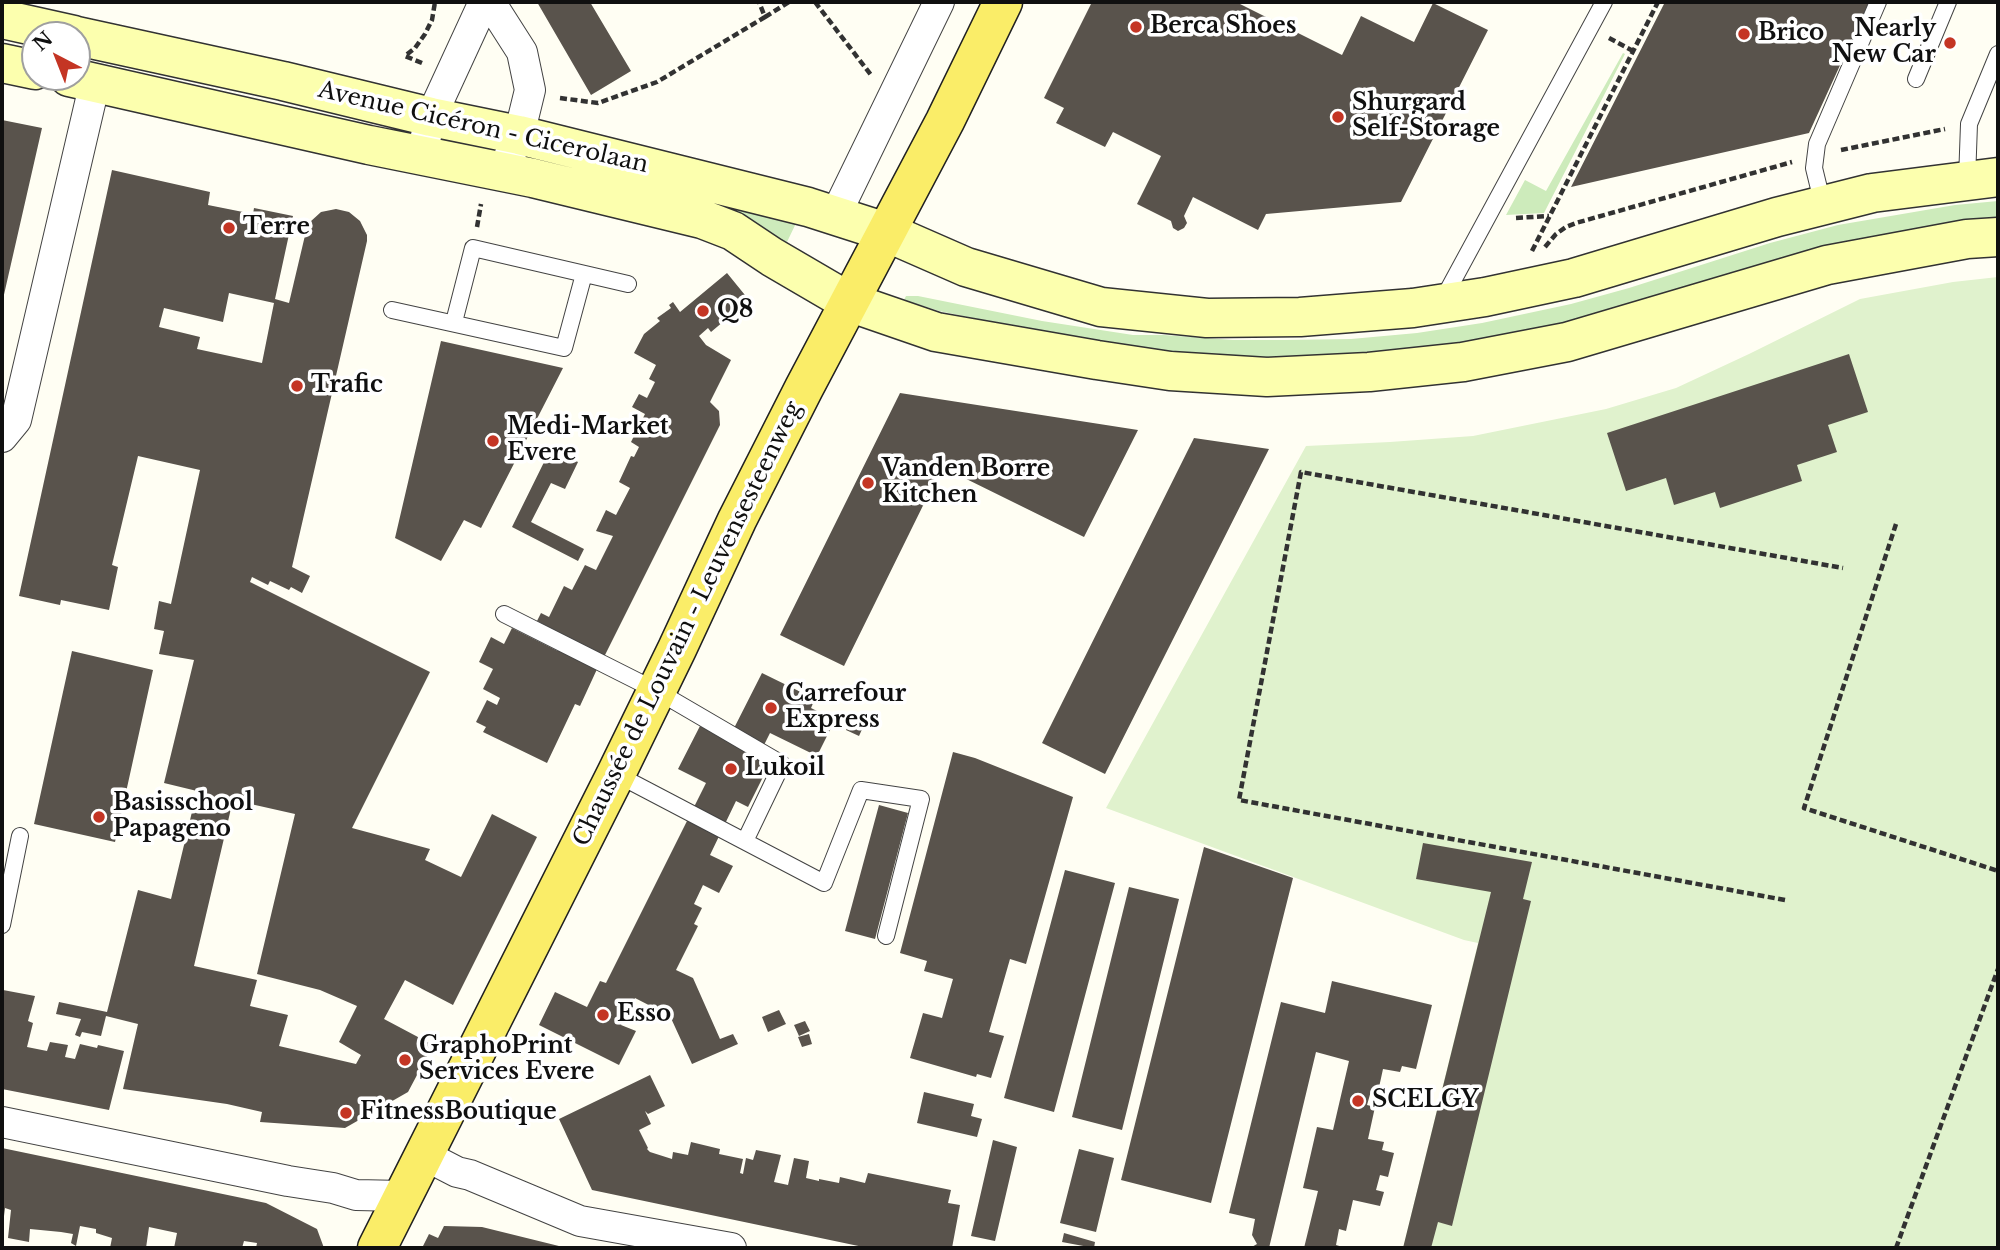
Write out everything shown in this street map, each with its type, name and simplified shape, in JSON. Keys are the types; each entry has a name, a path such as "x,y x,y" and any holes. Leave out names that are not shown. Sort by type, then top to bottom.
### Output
{"main road":[{"name":"Chaussée de Louvain - Leuvensesteenweg","path":"377,1248 616,774 737,520 945,121 1003,2"},
{"name":"Avenue Cicéron - Cicerolaan","path":"2,19 21,23"},
{"name":"Avenue Cicéron - Cicerolaan","path":"91,38 519,135 808,207 886,232 965,267 1101,307 1207,318 1300,317 1413,309 1485,298 1574,278 1764,220 1872,193 1983,178"},
{"path":"2,63 21,67"},
{"name":"Avenue Cicéron - Cicerolaan","path":"91,82 502,172 702,219 733,231 849,302 936,332 1170,371 1267,377 1369,372 1463,362 1567,342 1827,265 1967,239 1998,237"}],"street":[{"path":"421,155 431,117 484,2"},
{"path":"489,2 522,52 530,90 519,135 502,172"},
{"path":"835,216 939,2"},
{"path":"2,437 16,420 80,91"},
{"path":"2,1122 333,1188 356,1195 403,1196"},
{"path":"424,1155 457,1172 580,1221 731,1248"}],"lane":[{"path":"1441,304 1604,2"},
{"path":"1823,205 1814,169 1822,130 1878,2"},
{"path":"1916,79 1948,2"},
{"path":"1983,178 1969,124 1998,54"},
{"path":"454,322 473,248 628,284"},
{"path":"392,310 564,348 584,274"},
{"path":"504,614 657,691 782,764 745,841"},
{"path":"616,774 824,883 861,790 921,799 886,936"},
{"path":"2,925 20,836"}],"path":[{"path":"424,63 405,57 425,34 432,20 435,2"},
{"path":"759,2 765,17"},
{"path":"560,98 598,103 657,82 789,2"},
{"path":"815,2 872,76"},
{"path":"1527,261 1658,2"},
{"path":"1605,36 1633,51"},
{"path":"1542,251 1556,234 1576,223 1816,155 1969,124"},
{"path":"1505,218 1550,216"},
{"path":"1785,900 1238,800 1301,472 1843,568"},
{"path":"1896,524 1804,808 1998,871"},
{"path":"1896,1248 1998,969"}],"green space":[{"path":"1623,53 1625,54 1544,213 1506,215 1525,180 1546,191"},
{"path":"1998,201 1998,219 1848,241 1539,332 1478,344 1325,357 1241,358 1192,355 1045,333 939,311 904,300 906,296 918,296 1042,321 1133,335 1233,340 1351,339 1482,323 1571,304 1838,225 1955,205"},
{"path":"738,206 799,217 787,242 752,225 737,211"},
{"path":"1998,277 1998,1248 1403,1248 1478,943 1106,808 1306,446 1473,436 1606,409 1676,388 1860,299 1953,282"}],"building":[{"path":"537,2 590,2 631,71 591,95"},
{"path":"1092,2 1236,2 1342,55 1361,16 1414,42 1433,3 1488,30 1401,202 1266,214 1258,230 1193,197 1184,216 1187,223 1178,231 1173,228 1171,221 1137,204 1161,156 1113,132 1105,147 1056,123 1064,108 1044,98"},
{"path":"1665,2 1869,2 1809,133 1571,187"},
{"path":"2,120 42,128 3,299 2,299"},
{"path":"112,170 210,192 208,205 253,214 254,208 293,216 275,299 289,303 310,222 321,212 336,209 349,212 360,221 367,241 292,567 310,576 302,593 270,581 268,585 252,577 250,582 430,672 352,828 430,849 425,860 461,877 492,814 537,837 453,1005 405,980 384,1019 433,1045 408,1092 345,1128 260,1122 262,1112 227,1104 123,1089 138,1024 106,1016 101,1036 82,1032 80,1037 75,1035 81,1019 56,1014 59,1002 107,1012 138,890 171,899 197,791 164,783 194,660 159,654 164,631 154,629 159,601 171,604 200,470 138,456 112,565 118,567 109,610 61,600 60,605 19,596","holes":["229,293 274,303 262,363 197,349 200,337 159,327 164,308 223,322","233,800 295,814 257,974 320,990 357,1006 339,1042 361,1055 356,1064 279,1046 288,1015 250,1006 257,980 194,966"]},
{"path":"727,273 749,300 711,332 708,328 699,336 706,345 731,360 710,402 719,411 720,425 604,657 537,621 541,613 549,617 564,586 572,590 585,565 596,570 613,536 596,531 606,510 616,515 630,488 619,482 631,456 634,457 639,447 631,442 645,414 632,407 639,394 647,398 655,382 649,379 656,365 634,353 644,334 660,321 657,318 671,308 669,305 673,302 680,312"},
{"path":"441,341 563,368 481,528 464,520 441,561 395,538"},
{"path":"1849,354 1868,412 1828,425 1837,452 1797,465 1802,481 1720,508 1715,492 1674,505 1666,478 1626,491 1607,433"},
{"path":"900,393 1138,430 1084,537 942,467 844,666 780,635"},
{"path":"1194,438 1269,449 1105,774 1042,743"},
{"path":"551,448 578,462 565,489 551,483 531,522 584,549 578,561 512,527"},
{"path":"512,628 558,651 560,647 598,667 580,706 575,704 547,763 483,732 486,727 476,722 487,700 497,705 500,698 483,689 493,669 479,662 491,637 504,644"},
{"path":"72,651 153,670 115,842 34,824"},
{"path":"762,673 815,699 811,708 835,720 817,756 770,733 759,755 771,761 748,807 736,801 710,855 733,866 719,893 703,885 694,904 702,908 694,924 698,926 676,970 693,978 720,1039 733,1034 738,1044 692,1064 670,1016 635,998 621,1025 636,1031 619,1065 539,1025 555,992 587,1007 600,981 606,983 706,783 678,769 700,726 728,740"},
{"path":"851,719 864,725 859,736 846,730"},
{"path":"953,752 975,758 1073,797 1026,964 1010,959 989,1032 1004,1036 991,1078 977,1074 976,1077 910,1058 923,1013 942,1018 953,979 924,971 927,961 900,953"},
{"path":"879,805 908,813 875,939 845,931"},
{"path":"1423,843 1532,862 1523,899 1531,901 1452,1226 1438,1222 1431,1248 1403,1248 1491,892 1416,879"},
{"path":"1204,847 1293,878 1211,1203 1121,1180"},
{"path":"1065,870 1115,883 1054,1112 1004,1098"},
{"path":"1129,887 1179,899 1122,1130 1072,1117"},
{"path":"1332,981 1432,1005 1416,1069 1402,1066 1400,1072 1383,1069 1378,1092 1371,1091 1367,1105 1375,1107 1368,1139 1384,1142 1382,1150 1394,1153 1388,1177 1380,1175 1376,1190 1384,1192 1380,1206 1353,1200 1346,1231 1339,1229 1336,1245 1346,1248 1304,1248 1318,1191 1303,1188 1317,1127 1333,1130 1349,1061 1316,1052 1269,1248 1250,1248 1257,1244 1252,1235 1255,1219 1229,1213 1281,1002 1325,1013"},
{"path":"3,990 35,996 28,1021 33,1023 27,1047 47,1051 50,1042 68,1045 65,1057 75,1059 80,1044 124,1051 109,1110 2,1089"},
{"path":"779,1010 786,1024 768,1032 762,1017"},
{"path":"805,1021 810,1031 799,1036 794,1025"},
{"path":"809,1034 812,1044 802,1047 798,1037"},
{"path":"650,1075 665,1106 648,1114 645,1111 651,1124 639,1130 650,1152 672,1159 673,1152 688,1155 691,1142 720,1149 719,1154 743,1159 740,1173 743,1174 746,1158 753,1160 756,1150 781,1155 774,1182 788,1185 794,1158 809,1161 806,1178 819,1181 839,1183 840,1177 865,1183 868,1173 951,1190 948,1203 960,1205 952,1248 868,1248 592,1190 559,1119"},
{"path":"924,1092 974,1104 971,1116 982,1119 977,1137 917,1123"},
{"path":"993,1140 1017,1147 995,1241 971,1236"},
{"path":"2,1148 266,1203 317,1229 324,1248 256,1248 257,1243 244,1241 242,1248 174,1248 177,1233 149,1227 146,1248 110,1248 112,1238 96,1233 96,1229 80,1226 76,1246 71,1243 73,1234 61,1232 30,1229 29,1242 8,1238 11,1210 5,1208 2,1216"},
{"path":"1079,1149 1114,1158 1096,1232 1060,1223"},
{"path":"444,1226 482,1227 567,1248 422,1248 429,1234 438,1238"},
{"path":"1064,1233 1095,1242 1094,1248 1062,1242"}],"place":[{"name":"Berca Shoes","path":"1136,27"},
{"name":"Brico","path":"1744,34"},
{"name":"Nearly New Car","path":"1950,43"},
{"name":"Shurgard Self-Storage","path":"1338,117"},
{"name":"Terre","path":"229,228"},
{"name":"Q8","path":"703,311"},
{"name":"Trafic","path":"297,386"},
{"name":"Medi-Market Evere","path":"493,441"},
{"name":"Vanden Borre Kitchen","path":"868,483"},
{"name":"Carrefour Express","path":"771,708"},
{"name":"Lukoil","path":"731,769"},
{"name":"Basisschool Papageno","path":"99,817"},
{"name":"Esso","path":"603,1015"},
{"name":"GraphoPrint Services Evere","path":"405,1060"},
{"name":"SCELGY","path":"1358,1101"},
{"name":"FitnessBoutique","path":"346,1113"}]}
